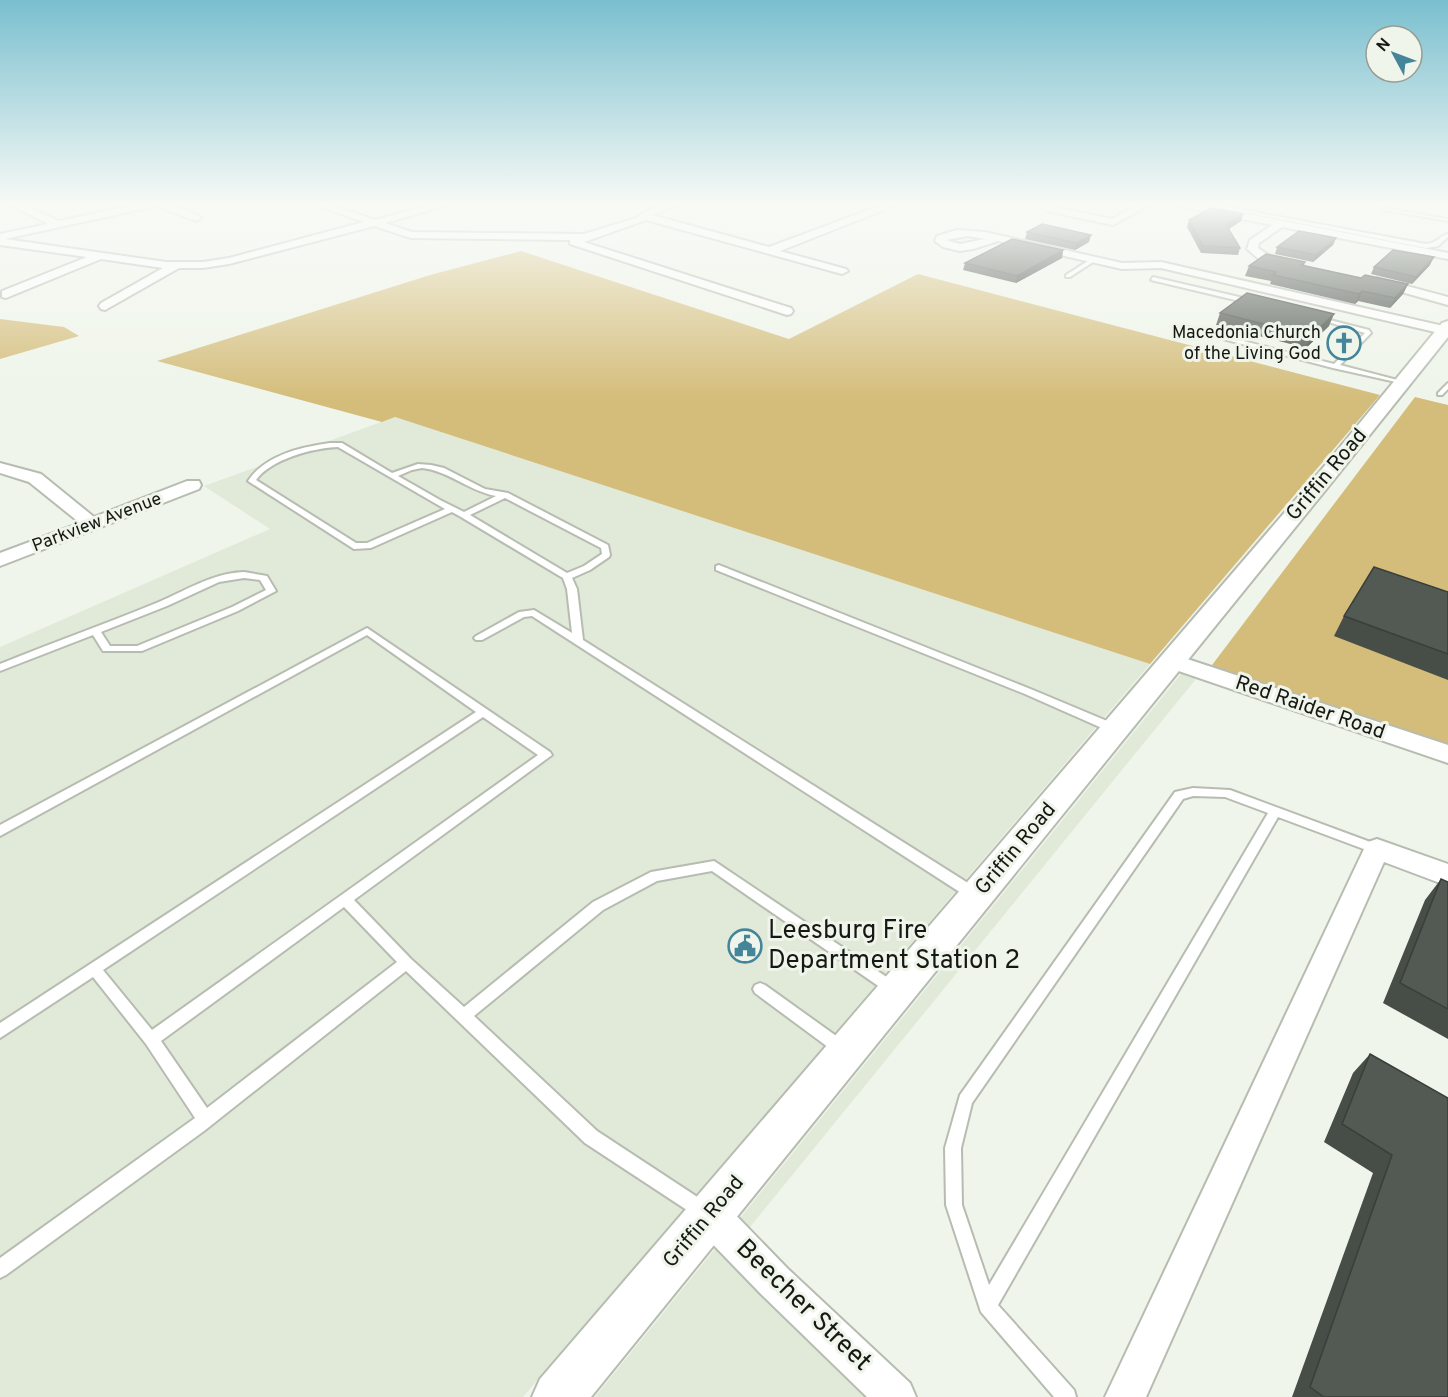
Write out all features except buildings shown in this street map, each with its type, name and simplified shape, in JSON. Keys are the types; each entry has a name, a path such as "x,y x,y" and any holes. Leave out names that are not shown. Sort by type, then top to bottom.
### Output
{"street":[{"path":"6,294 68,269"},
{"path":"105,306 169,269"},
{"path":"659,269 787,310"},
{"path":"835,269 842,271"},
{"path":"1180,269 1302,302 1447,322"},
{"path":"1363,279 1447,322"},
{"name":"Griffin Road","path":"558,1397 1403,383 1447,322"},
{"path":"0,468 22,472 35,478 92,524"},
{"name":"Parkview Avenue","path":"0,561 193,485"},
{"name":"Red Raider Road","path":"1172,661 1448,754"},
{"path":"1125,1397 1377,849 1448,876"},
{"name":"Beecher Street","path":"710,1215 774,1281 896,1397"}],"lane":[{"path":"1068,276 1079,269"},
{"path":"1197,290 1214,277"},
{"path":"1153,279 1255,303"},
{"path":"1313,316 1367,330 1368,333 1335,367"},
{"path":"1188,328 1403,383"},
{"path":"1440,394 1448,385"},
{"path":"452,509 368,546 354,546 252,481 254,475 265,467 326,444 339,446 464,515 567,577 572,589 578,641"},
{"path":"390,476 409,468 432,467 478,490 495,495 505,495 605,547 606,555 587,568 567,577"},
{"path":"464,515 505,495"},
{"path":"719,568 1029,692 1115,730"},
{"path":"0,668 180,597 221,578 247,573 264,578 271,591 235,609 138,649 107,649 96,631"},
{"path":"479,638 522,614 534,613 976,896"},
{"path":"0,831 367,631 546,755 151,1039"},
{"path":"0,1031 483,712"},
{"path":"1067,1397 987,1306 954,1205 953,1148 965,1100 1179,795 1193,792 1226,793 1377,849"},
{"path":"987,1306 1276,812"},
{"path":"464,1016 598,906 655,876 714,866 897,991"},
{"path":"346,900 406,963 591,1137 710,1215"},
{"path":"0,1269 205,1119 406,963"},
{"path":"94,969 151,1039 205,1119"},
{"path":"760,989 846,1052"}],"shaded area":[{"path":"452,269 576,269 789,339 918,274 1380,395 1150,664 395,417 382,422 157,361"},
{"path":"0,319 64,327 79,336 0,359"},
{"path":"1415,397 1448,405 1448,752 1206,673"},
{"path":"395,417 1150,664 523,1397 0,1397 0,647 270,529 204,486"},
{"path":"1181,674 1196,679 728,1254 877,1397 595,1397"}],"place":[{"name":"Macedonia Church of the Living God","path":"1344,343"},
{"name":"Leesburg Fire Department Station 2","path":"745,946"}]}
